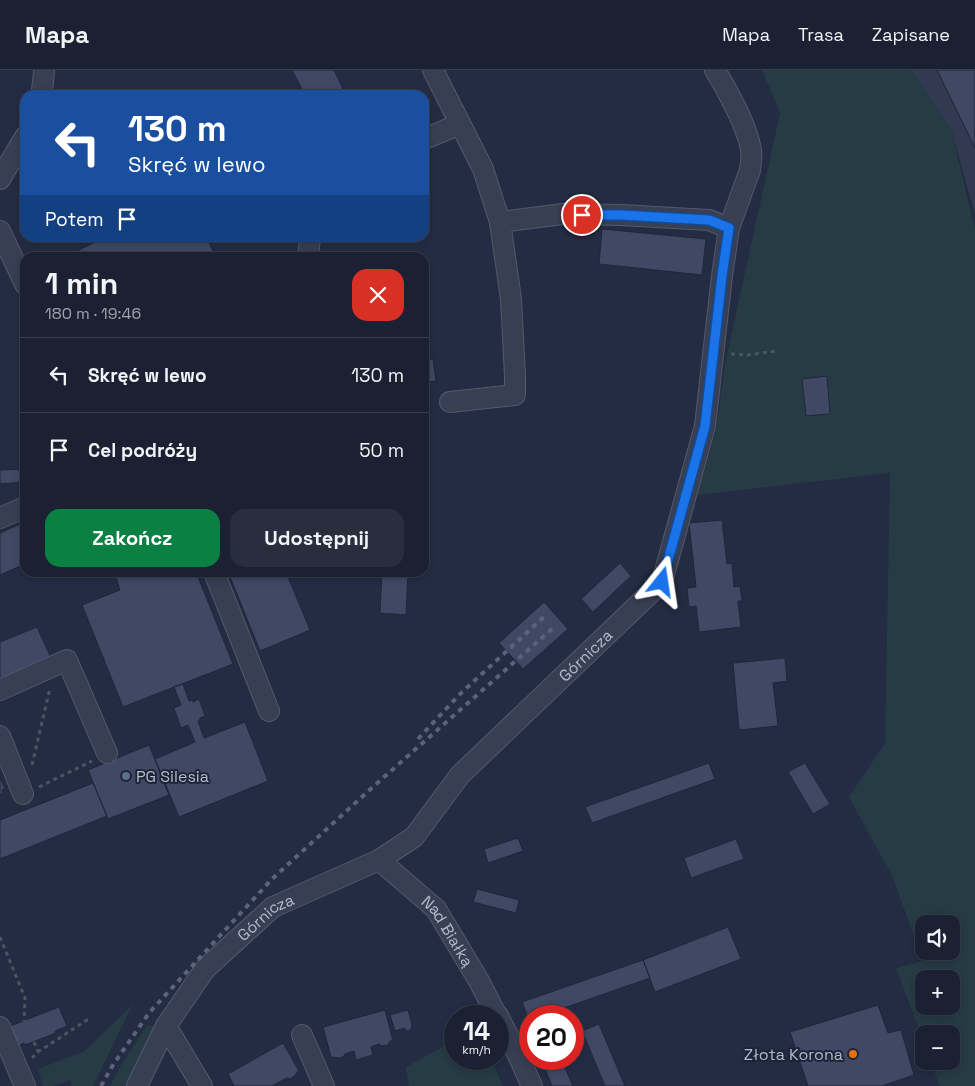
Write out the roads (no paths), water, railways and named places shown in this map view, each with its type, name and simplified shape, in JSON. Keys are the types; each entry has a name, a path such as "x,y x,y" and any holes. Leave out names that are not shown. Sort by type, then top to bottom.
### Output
{"lane":[{"path":"42,90 44,70"},
{"path":"433,70 482,168 500,222 511,299 515,376 514,396 450,402"},
{"name":"Górnicza","path":"137,1086 166,1026 205,969 273,907 379,860 414,837 460,775 662,582 705,426 729,228 750,170 751,150 745,128 715,70"},
{"path":"429,137 460,124"},
{"path":"0,179 20,146"},
{"path":"500,222 563,214 612,215 709,220 729,228"},
{"path":"0,231 20,273"},
{"path":"0,518 20,509"},
{"path":"216,577 270,711"},
{"path":"0,690 67,660 107,754"},
{"path":"0,736 22,794"},
{"name":"Nad Białką","path":"379,860 436,909 491,1005"},
{"path":"166,1026 202,1086"},
{"path":"0,1027 25,1086"},
{"path":"302,1035 324,1086"},
{"name":"Nad Białką","path":"509,1038 532,1086"}],"railway":[{"path":"418,739 460,694 545,616"},
{"path":"101,1086 113,1065 149,1013 272,879 553,628"}],"place":[{"name":"PG Silesia","path":"126,776"},
{"name":"Złota Korona","path":"853,1054"}]}
